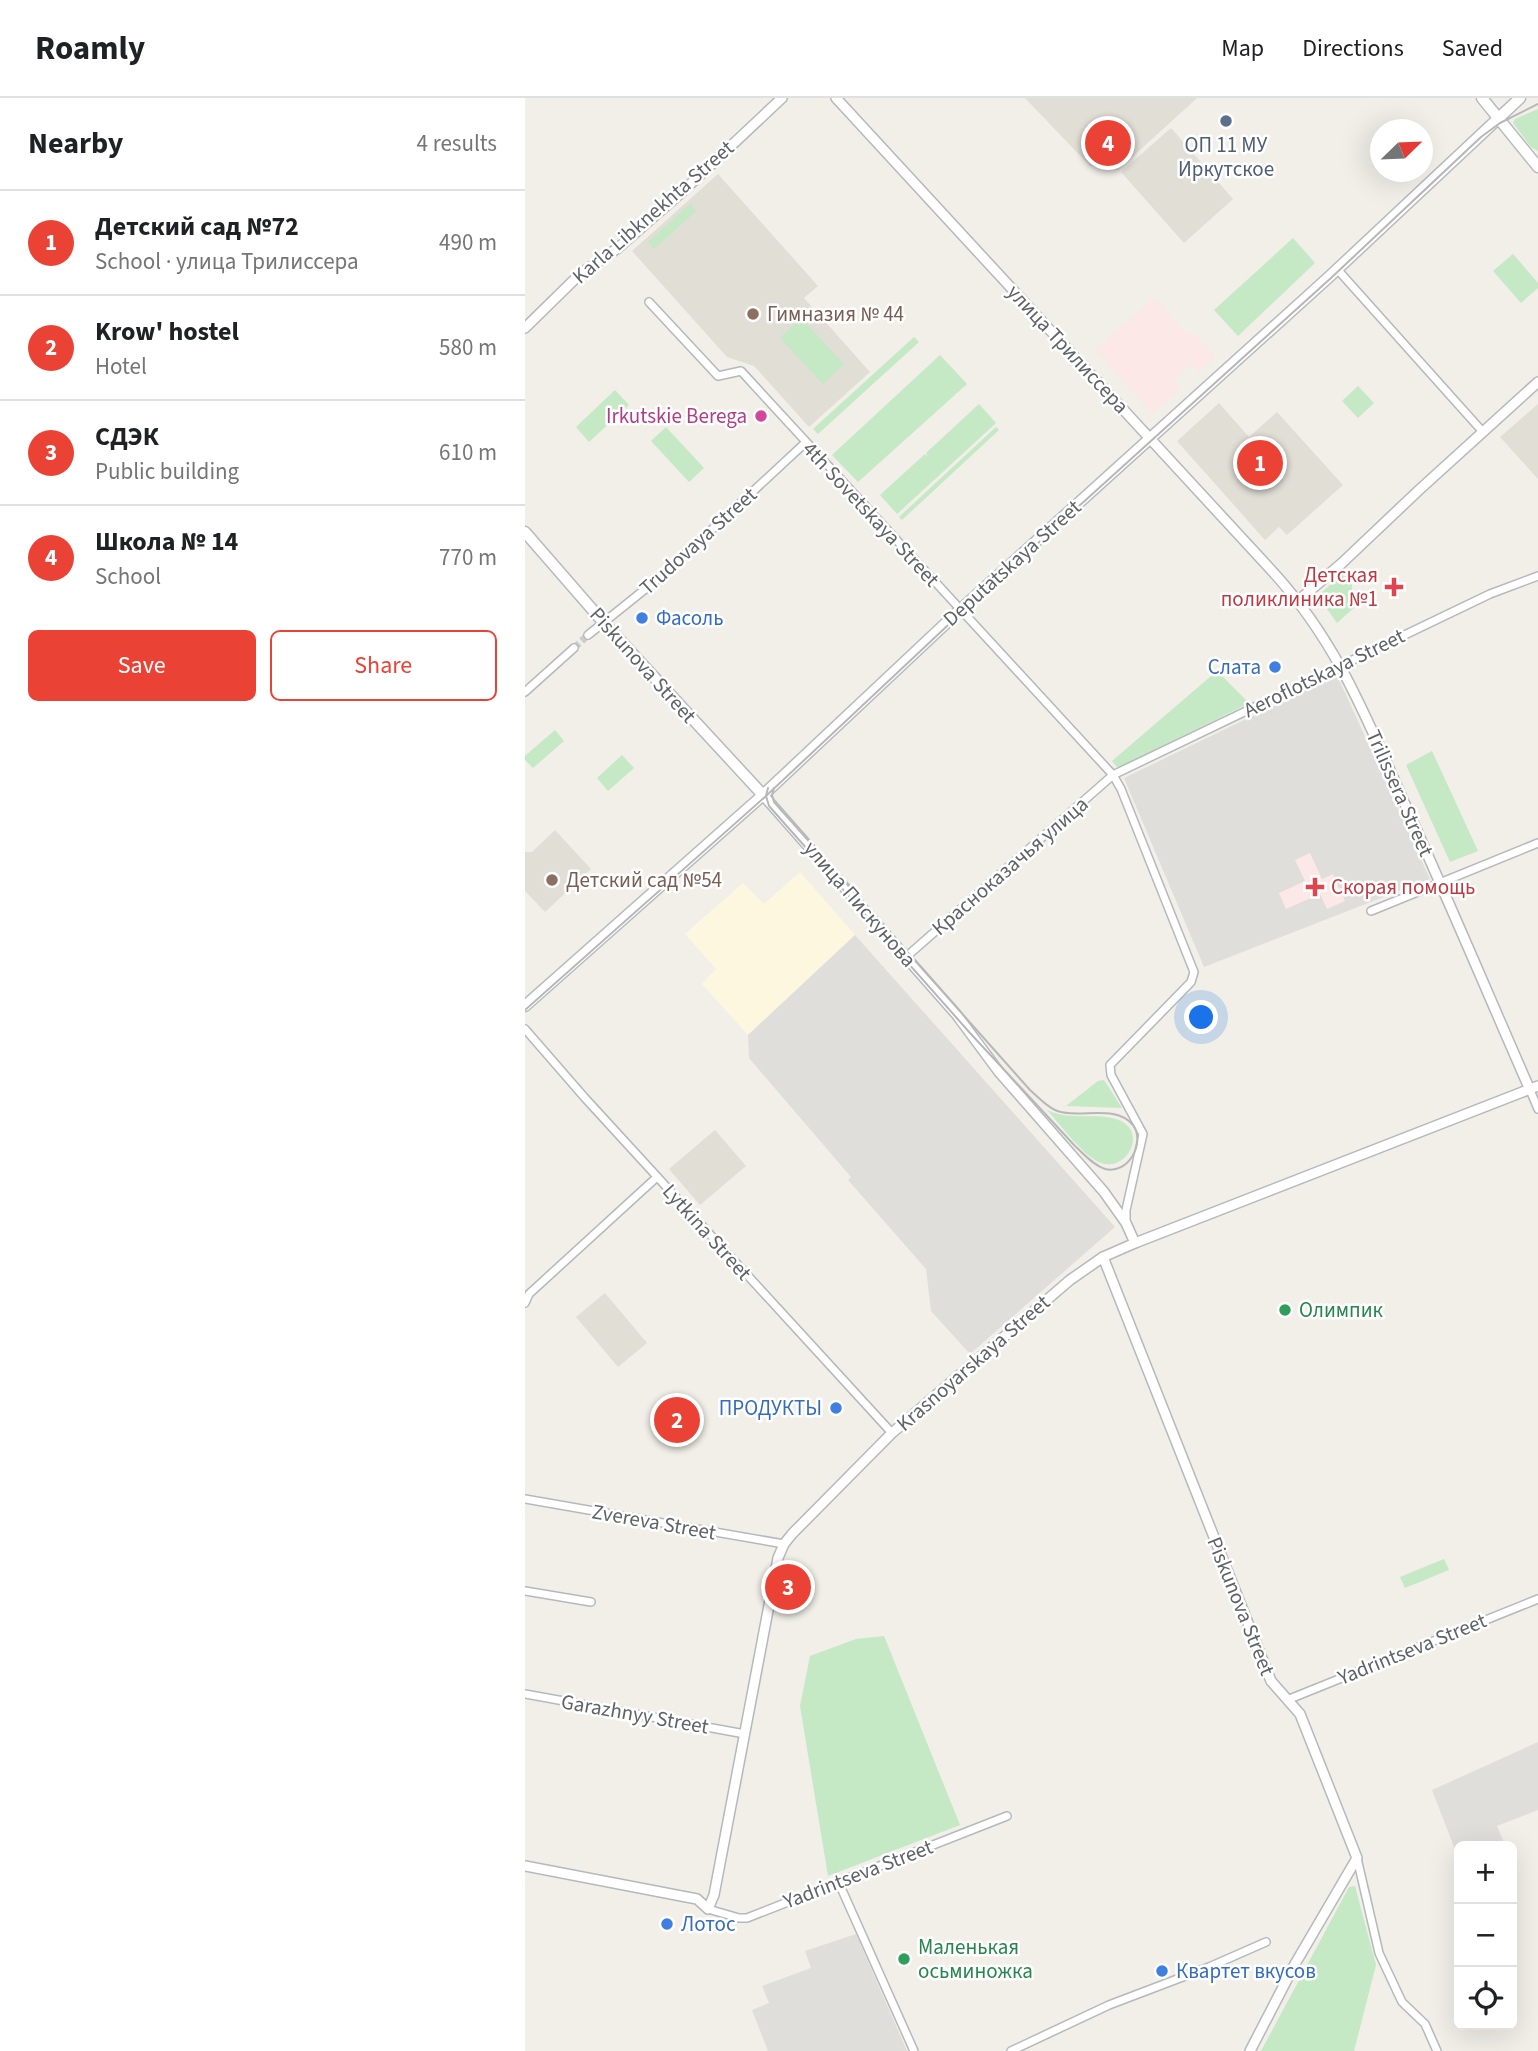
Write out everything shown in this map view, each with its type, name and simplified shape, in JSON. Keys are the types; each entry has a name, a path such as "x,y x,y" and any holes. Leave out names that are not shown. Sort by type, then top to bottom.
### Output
{"main road":[{"path":"1482,98 1538,167"},
{"name":"Deputatskaya Street","path":"525,1006 763,795 960,610 1520,98"},
{"path":"1525,151 1530,156 1538,157"},
{"name":"Piskunova Street","path":"525,532 604,623 763,795"}],"street":[{"name":"Karla Libknekhta Street","path":"525,328 580,274 618,248 782,98"},
{"name":"улица Трилиссера","path":"837,98 1299,600"},
{"path":"1337,268 1482,431"},
{"name":"4th Sovetskaya Street","path":"649,302 718,376 741,371 1113,775 1151,861 1194,972 1191,982 1110,1065 1111,1075 1143,1134 1126,1210 1126,1223"},
{"path":"1299,600 1342,564 1482,431 1538,382"},
{"name":"Trudovaya Street","path":"588,635 664,574 806,443"},
{"name":"Aeroflotskaya Street","path":"1113,775 1490,594 1538,576"},
{"name":"Trilissera Street","path":"1299,600 1340,665 1534,1088 1538,1109"},
{"path":"525,692 574,648"},
{"name":"Красноказачья улица","path":"906,957 1113,775"},
{"name":"улица Пискунова","path":"763,795 906,957"},
{"path":"1371,911 1538,843"},
{"path":"906,957 956,1014 999,1072 1098,1184 1126,1223 1135,1243"},
{"name":"Lytkina Street","path":"525,1029 891,1433"},
{"name":"Krasnoyarskaya Street","path":"708,1909 714,1895 778,1558 784,1544 891,1433 1070,1280 1103,1257 1534,1088"},
{"path":"525,1303 529,1294 657,1177"},
{"name":"Piskunova Street","path":"1103,1257 1271,1681 1300,1714 1357,1858"},
{"name":"Zvereva Street","path":"525,1499 784,1544"},
{"path":"525,1591 591,1602"},
{"name":"Yadrintseva Street","path":"1287,1700 1538,1599"},
{"name":"Garazhnyy Street","path":"525,1694 745,1734"},
{"name":"Yadrintseva Street","path":"708,1909 747,1918 1007,1816"},
{"path":"1250,2051 1295,1964 1357,1858"},
{"path":"1357,1858 1379,1953 1402,2002 1425,2024 1437,2051"},
{"path":"525,1866 697,1899 708,1909"},
{"path":"838,1881 914,2051"},
{"path":"1011,2051 1109,2005 1266,1942"}],"shaded area":[{"path":"1025,98 1197,98 1118,170 1090,166"},
{"path":"1171,128 1233,199 1184,243 1121,172"},
{"name":"Гимназия № 44","path":"718,174 818,286 804,298 870,372 809,427 754,366 727,357 632,251"},
{"path":"1154,298 1186,334 1195,334 1215,357 1198,372 1190,364 1173,379 1180,388 1152,413 1096,350"},
{"path":"1219,403 1249,437 1277,412 1343,485 1287,535 1279,527 1265,540 1177,441"},
{"path":"1538,404 1538,479 1500,437"},
{"path":"1337,675 1430,879 1204,967 1124,778"},
{"name":"Детский сад №54","path":"555,830 591,869 545,912 525,891 525,852 532,852"},
{"name":"Скорая помощь","path":"1310,853 1322,879 1333,874 1345,901 1327,909 1320,894 1286,909 1279,893 1305,881 1295,860"},
{"path":"800,872 855,935 748,1035 702,984 716,969 685,934 743,883 764,904"},
{"path":"855,935 1115,1227 970,1354 931,1311 926,1269 848,1180 851,1177 749,1058 748,1035"},
{"path":"715,1130 746,1166 700,1205 669,1169"},
{"path":"605,1293 647,1343 618,1367 576,1317"},
{"path":"1538,1742 1538,1810 1497,1826 1503,1841 1454,1841 1454,1847 1432,1790"},
{"path":"856,1934 907,2051 768,2051 752,2010 769,2003 762,1986 811,1968 805,1951"}],"green space":[{"path":"1538,109 1538,151 1531,147 1513,123 1515,119"},
{"path":"690,204 696,211 654,249 648,242"},
{"path":"1293,238 1315,263 1238,336 1214,310"},
{"path":"1513,254 1538,283 1538,288 1521,303 1493,271"},
{"path":"801,318 844,364 823,384 780,338"},
{"path":"914,337 919,342 818,434 813,429"},
{"path":"940,355 967,384 858,482 832,455"},
{"path":"1358,386 1374,403 1358,418 1342,401"},
{"path":"615,390 629,405 589,442 576,427"},
{"path":"979,404 996,423 897,514 880,495 925,454 928,457 926,453"},
{"path":"666,427 704,468 689,482 651,441"},
{"path":"996,427 999,430 902,520 899,517"},
{"path":"1345,571 1352,580 1352,596 1356,606 1337,623 1318,596"},
{"path":"1217,671 1249,703 1118,768 1112,761"},
{"path":"555,730 564,741 533,768 525,760 525,756"},
{"path":"1432,751 1478,851 1450,862 1406,765"},
{"path":"622,755 634,768 608,791 597,778"},
{"path":"1104,1080 1122,1108 1066,1106 1098,1081"},
{"path":"1047,1110 1056,1114 1104,1117 1121,1121 1129,1127 1132,1134 1130,1150 1118,1162 1101,1163 1079,1147"},
{"path":"1444,1559 1449,1570 1405,1588 1400,1577"},
{"path":"884,1636 960,1825 828,1876 800,1706 810,1656 856,1639"},
{"path":"1355,1886 1376,1965 1354,2051 1261,2051 1349,1887"}],"tunnel":[{"path":"574,648 588,635"}],"tram line":[{"path":"525,1010 766,796 962,612 1331,278 1481,137 1500,123 1538,104"},
{"path":"768,788 766,796 769,806 970,1033 1075,1146 1105,1169 1113,1170 1127,1162 1136,1148 1133,1125 1125,1118 1106,1113 1064,1113 1055,1110 1030,1090 774,802 774,788"}],"place":[{"name":"ОП 11 МУ Иркутское","path":"1226,121"},
{"name":"Школа № 14","path":"1108,143"},
{"name":"Гимназия № 44","path":"753,314"},
{"name":"Irkutskie Berega","path":"761,416"},
{"name":"Детский сад №72","path":"1260,463"},
{"name":"Детская поликлиника №1","path":"1394,587"},
{"name":"Фасоль","path":"642,618"},
{"name":"Слата","path":"1275,667"},
{"name":"Детский сад №54","path":"552,880"},
{"name":"Скорая помощь","path":"1315,887"},
{"name":"Олимпик","path":"1285,1310"},
{"name":"ПРОДУКТЫ","path":"836,1408"},
{"name":"Krow' hostel","path":"677,1420"},
{"name":"СДЭК","path":"788,1587"},
{"name":"Лотос","path":"667,1924"},
{"name":"Маленькая осьминожка","path":"904,1959"},
{"name":"Квартет вкусов","path":"1162,1971"}]}
